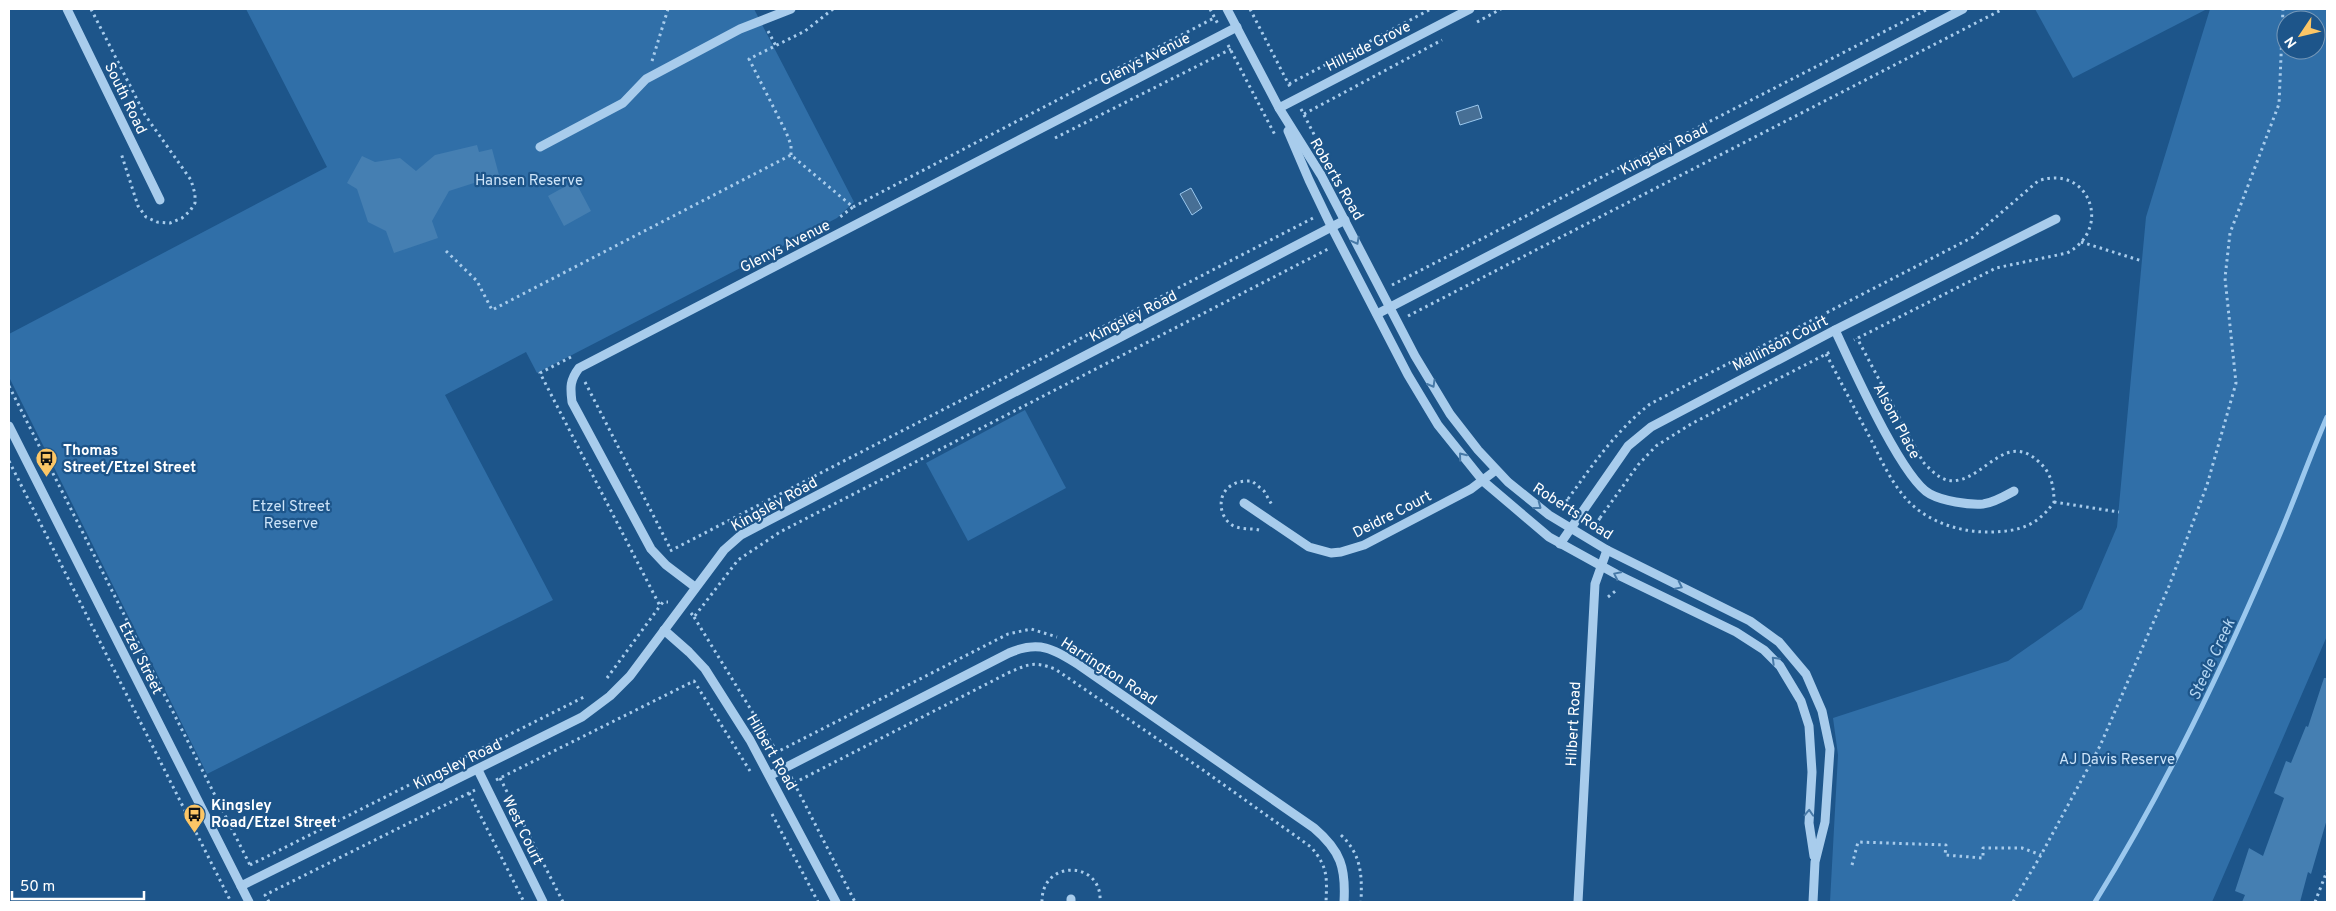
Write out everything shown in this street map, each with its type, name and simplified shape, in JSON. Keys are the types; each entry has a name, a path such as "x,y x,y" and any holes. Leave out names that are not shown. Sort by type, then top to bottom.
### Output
{"street":[{"name":"South Road","path":"67,9 160,200"},
{"name":"Roberts Road","path":"1227,9 1279,108 1321,175 1394,304 1415,356 1462,431 1496,470 1535,505 1606,550 1750,621 1779,642 1806,674 1822,711 1830,749 1825,822 1815,862 1813,902"},
{"name":"Hillside Grove","path":"1279,108 1470,9"},
{"name":"Kingsley Road","path":"1377,314 1963,9"},
{"path":"540,147 624,103 646,79 740,29 787,11"},
{"name":"Glenys Avenue","path":"695,587 658,557 645,540 572,402 570,389 572,378 579,368 1237,27"},
{"name":"Roberts Road","path":"1279,108 1328,230 1377,314 1408,375 1438,425 1483,481 1524,517 1560,544 1600,566 1736,632 1764,650 1780,666 1801,701 1809,726 1812,772 1809,823 1815,862"},
{"name":"Mallinson Court","path":"1560,544 1628,446 1652,426 1835,330 2056,219"},
{"name":"Kingsley Road","path":"241,886 582,717 630,676 695,587 724,550 741,534 1345,220"},
{"name":"Alsom Place","path":"1835,330 1898,455 1914,478 1930,494 1954,501 1983,504 2014,491"},
{"name":"Etzel Street","path":"9,426 11,438 249,902"},
{"name":"Deidre Court","path":"1244,503 1309,546 1331,553 1340,552 1364,545 1483,481 1496,470"},
{"name":"Hilbert Road","path":"1578,902 1594,598 1600,566 1606,550"},
{"name":"Hilbert Road","path":"664,630 705,669 750,740 836,902"},
{"name":"Harrington Road","path":"770,775 1009,653 1040,646 1058,652 1079,665 1314,828 1330,843 1342,864 1344,902"},
{"name":"West Court","path":"478,770 543,902"}],"path":[{"path":"91,9 145,115"},
{"path":"646,79 668,9"},
{"path":"791,155 791,145 786,132 749,59 805,32 834,9"},
{"path":"1210,9 1276,137"},
{"path":"1250,9 1326,156"},
{"path":"1288,84 1431,9"},
{"path":"1476,22 1501,9"},
{"path":"1928,9 1392,284 1394,304 1405,317 2003,9"},
{"path":"2013,902 2041,855 2100,746 2169,586 2207,485 2236,383 2225,278 2230,233 2279,104 2283,9"},
{"path":"852,207 1214,18"},
{"path":"1304,114 1450,36"},
{"path":"1053,139 1231,49"},
{"path":"694,617 738,560 780,532 1333,246 1328,230 1312,207"},
{"path":"658,557 1317,216"},
{"path":"2082,242 2142,260"},
{"path":"1826,354 1887,471 1903,496 1924,514 1952,527 1980,532 2005,531 2029,526 2045,515 2054,502 2052,478 2044,466 2031,455 2016,452 2000,455 1970,476 1959,480 1948,481 1935,475 1922,462 1857,338"},
{"path":"586,378 585,383 588,392 671,550"},
{"path":"9,386 269,902"},
{"path":"9,461 231,902"},
{"path":"1267,534 1249,528 1234,526 1228,522 1220,505 1226,490 1232,484 1252,481 1264,491 1273,507"},
{"path":"1547,505 1568,499 1586,508 1600,518 1598,521 1602,540"},
{"path":"2054,502 2118,512"},
{"path":"1606,599 1610,594 1621,588"},
{"path":"602,684 660,606"},
{"path":"682,606 694,617 777,752 1008,634 1031,629 1054,635 1061,640"},
{"path":"856,902 794,783 1008,673 1027,665 1039,663 1055,669 1203,770 1311,847 1323,861 1327,877 1326,902"},
{"path":"265,895 694,681 753,776"},
{"path":"250,865 587,696"},
{"path":"500,778 563,902"},
{"path":"469,793 524,902"},
{"path":"770,810 818,902"},
{"path":"1340,834 1355,853 1362,874 1361,902"},
{"path":"1852,864 1858,842 1946,845 1945,855 1983,858 1983,848 2022,848 2041,855"},
{"path":"1042,902 1044,884 1067,869 1079,870 1090,876 1100,895 1100,902"},
{"path":"2315,902 2327,871"}],"green space":[{"path":"246,9 754,9 854,202 837,218 537,373 526,352 445,395 553,600 207,774 9,377 9,334 327,167"},
{"path":"2035,9 2207,9 2073,78"},
{"name":"AJ Davis Reserve","path":"2210,9 2327,9 2327,636 2212,902 1830,902 1838,755 1833,718 2008,661 2082,609 2117,527 2146,217"},
{"path":"1025,410 1066,488 968,541 926,463"}],"shaded area":[{"path":"1478,105 1482,118 1460,125 1456,112"},
{"path":"1191,188 1202,208 1192,215 1180,194"}],"building":[{"path":"477,145 479,152 492,149 499,175 449,191 432,221 438,238 394,253 386,231 368,222 357,189 347,183 362,156 375,162 400,158 416,171 435,155"},
{"path":"575,181 591,211 564,226 548,196"},
{"path":"2324,678 2327,678 2327,819 2311,874 2308,872 2300,902 2242,902 2245,895 2235,891 2249,848 2263,856 2284,798 2274,793 2286,761 2291,763 2306,726 2308,727"}],"waterway":[{"name":"Steele Creek","path":"2095,902 2146,815 2214,681 2276,543 2327,417"}],"place":[{"name":"Thomas Street/Etzel Street","path":"47,478"},
{"name":"Kingsley Road/Etzel Street","path":"195,833"}],"park label":[{"name":"Hansen Reserve","path":"529,180"},
{"name":"Etzel Street Reserve","path":"291,514"}]}
